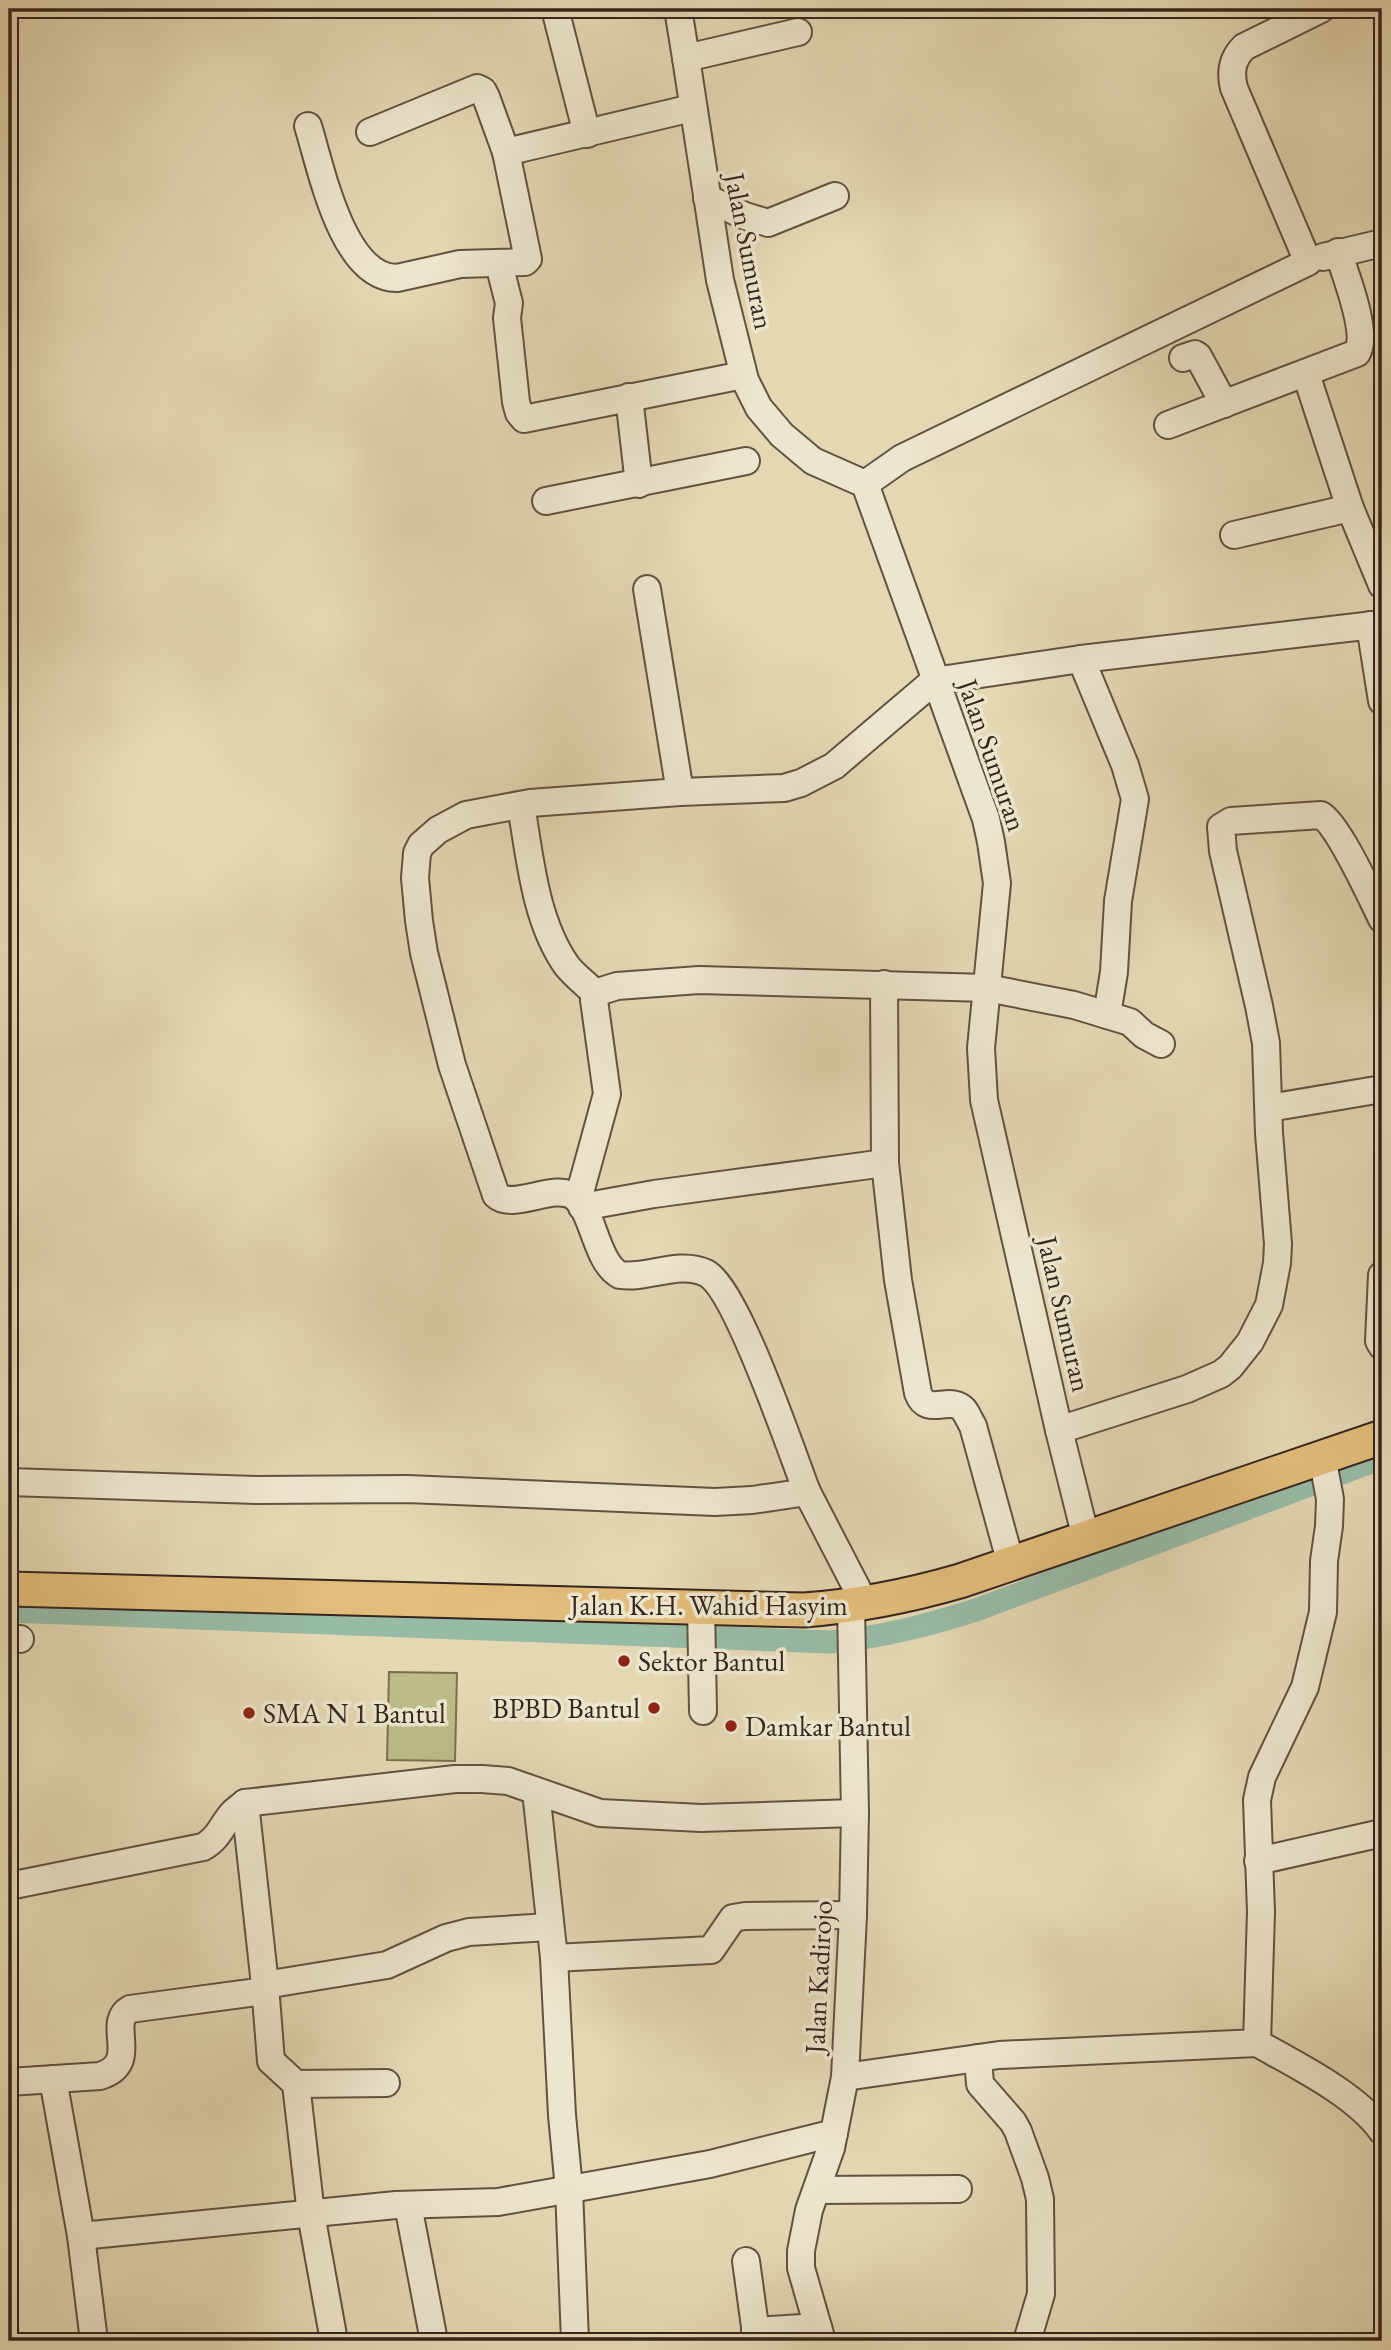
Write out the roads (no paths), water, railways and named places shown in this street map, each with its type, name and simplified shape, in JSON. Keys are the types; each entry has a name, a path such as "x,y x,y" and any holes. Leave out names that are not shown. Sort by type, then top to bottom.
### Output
{"main road":[{"name":"Jalan K.H. Wahid Hasyim","path":"9,1589 702,1625 804,1610 855,1607 911,1595 1324,1463 1382,1437"}],"street":[{"path":"555,9 587,134"},
{"name":"Jalan Sumuran","path":"678,9 720,280 743,375 759,408 782,435 813,461 865,484 986,819 997,883 981,1048 984,1100 1086,1538"},
{"path":"1308,262 1231,77 1231,66 1244,47 1321,9"},
{"path":"686,58 798,32"},
{"path":"308,126 347,240 361,260 373,270 387,277 397,278 460,264 525,262 529,255 506,152 483,91 477,88 370,132"},
{"path":"506,152 692,108"},
{"path":"707,198 745,216 768,223 792,216 835,196"},
{"path":"865,484 902,458 1308,262 1338,251 1382,243"},
{"path":"1168,425 1352,357 1360,348 1361,341 1352,296 1338,251"},
{"path":"499,264 509,303 507,318 519,413 524,419 743,375"},
{"path":"1183,358 1195,354 1198,356 1224,404"},
{"path":"1306,374 1350,508 1382,585"},
{"path":"629,397 639,484"},
{"path":"547,501 746,461"},
{"path":"1234,535 1350,508"},
{"path":"647,589 680,792"},
{"path":"855,1607 807,1492 747,1335 718,1283 707,1274 683,1268 627,1276 616,1273 608,1266 580,1204 566,1193 506,1200 496,1195 452,1065 424,953 415,863 421,845 438,830 466,815 521,805 680,792 784,788 801,783 834,766 934,681 1081,659 1376,624 1382,701"},
{"path":"1081,659 1125,765 1135,799 1118,901 1114,972 1107,1015"},
{"path":"521,805 533,874 547,930 569,969 595,992 607,1094 580,1204"},
{"path":"1059,1430 1208,1381 1230,1367 1250,1342 1269,1305 1277,1263 1278,1228 1263,1024 1223,851 1221,827 1231,821 1321,815 1326,818 1382,919"},
{"path":"595,992 617,986 699,979 987,988 1074,1005 1107,1015 1130,1023 1161,1044"},
{"path":"884,984 885,1163 898,1280 918,1393 920,1401 927,1405 953,1405 964,1409 972,1426 1011,1564"},
{"path":"1269,1108 1382,1089"},
{"path":"580,1204 885,1163"},
{"path":"1382,1275 1382,1346"},
{"path":"1257,2043 1261,1912 1257,1800 1262,1777 1302,1694 1323,1612 1324,1561 1330,1499 1324,1463"},
{"path":"9,1482 258,1490 407,1489 715,1502 807,1492"},
{"name":"Jalan Kadirojo","path":"820,2334 801,2269 801,2251 809,2210 818,2190 834,2133 845,2077 853,1915 855,1813 852,1642 855,1607"},
{"path":"702,1625 703,1711"},
{"path":"9,1886 202,1847 211,1842 231,1815 245,1803 455,1779 508,1781 600,1814 701,1818 855,1813"},
{"path":"536,1791 554,1958 562,2115 569,2189 575,2341"},
{"path":"245,1803 271,2061 296,2084 311,2214 334,2341"},
{"path":"1258,1861 1382,1833"},
{"path":"554,1958 711,1950 733,1918 853,1915"},
{"path":"9,2082 100,2076 116,2069 122,2053 121,2019 127,2010 387,1965 456,1935 549,1927"},
{"path":"845,2077 978,2058 1257,2043 1313,2075 1379,2121"},
{"path":"978,2058 980,2084 1013,2122 1035,2178 1040,2199 1041,2294 1027,2341"},
{"path":"53,2078 81,2236 94,2341"},
{"path":"296,2084 386,2084"},
{"path":"81,2236 408,2205 498,2202 710,2164 834,2133"},
{"path":"818,2190 958,2189"},
{"path":"408,2205 434,2341"},
{"path":"746,2260 756,2336 820,2334"}],"waterway":[{"path":"9,1611 830,1642 849,1640 904,1630 976,1610 1382,1458"}],"place":[{"name":"Sektor Bantul","path":"624,1661"},
{"name":"BPBD Bantul","path":"654,1708"},
{"name":"SMA N 1 Bantul","path":"249,1713"},
{"name":"Damkar Bantul","path":"731,1726"}]}
